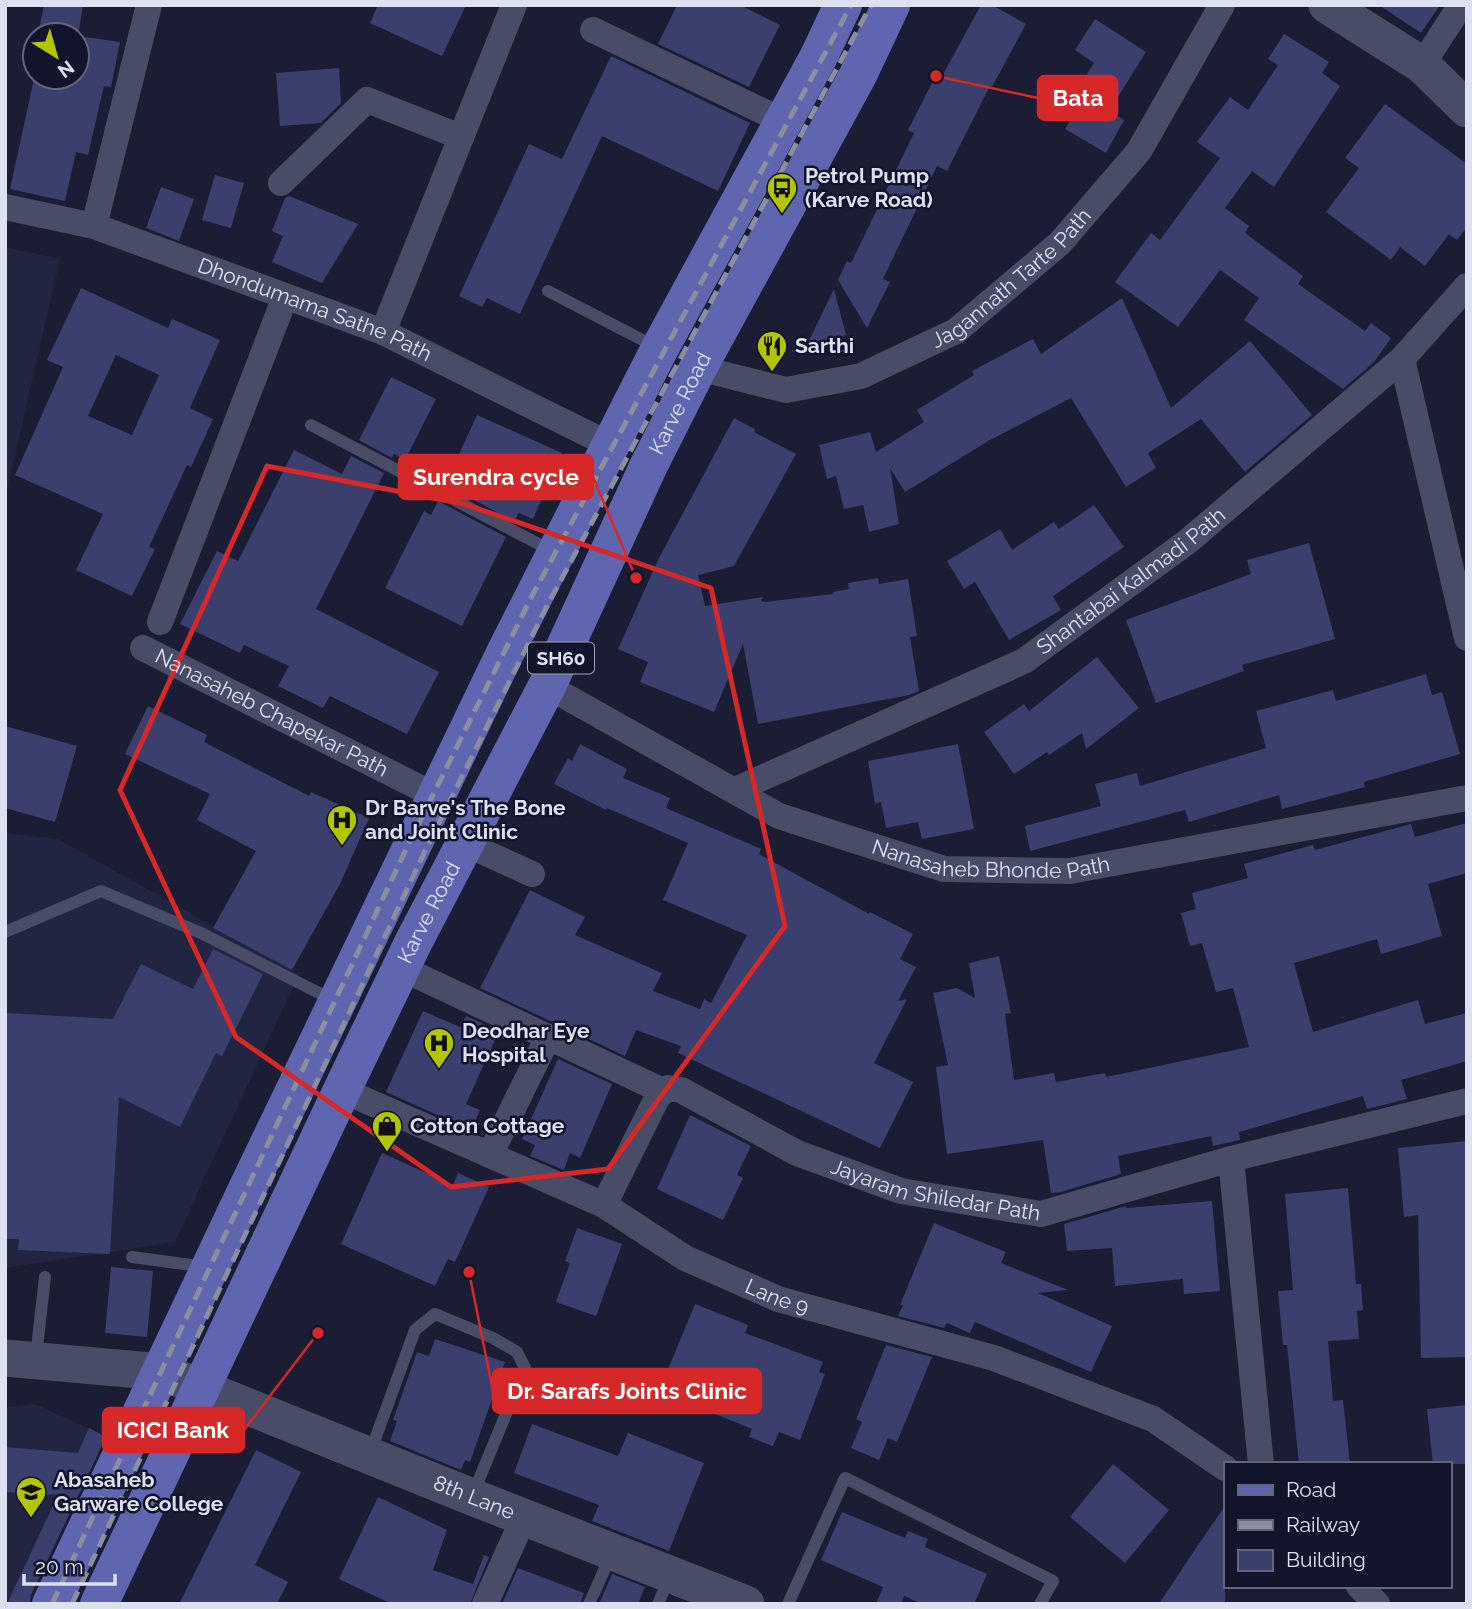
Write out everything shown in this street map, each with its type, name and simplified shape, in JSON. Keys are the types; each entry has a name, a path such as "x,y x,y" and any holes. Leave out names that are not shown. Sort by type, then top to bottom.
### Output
{"main road":[{"name":"Karve Road","path":"51,1604 336,1002 556,552 660,348 819,56 843,5"},
{"name":"Karve Road","path":"101,1603 342,1090 401,968 548,686 649,465 698,368 858,75 891,5"}],"street":[{"path":"94,226 149,5"},
{"path":"383,332 514,5"},
{"name":"Jagannath Tarte Path","path":"698,368 786,390 861,376 956,331 1060,243 1139,151 1223,5"},
{"path":"1327,5 1422,65 1467,109"},
{"path":"1422,65 1461,5"},
{"path":"593,30 783,121"},
{"path":"281,183 367,100 461,137"},
{"name":"Dhondumama Sathe Path","path":"5,207 94,226 383,332 610,445"},
{"name":"Shantabai Kalmadi Path","path":"735,790 1024,661 1187,542 1402,359 1467,286"},
{"path":"160,622 285,296"},
{"path":"1402,359 1467,638"},
{"name":"Nanasaheb Chapekar Path","path":"144,648 436,796"},
{"name":"Nanasaheb Bhonde Path","path":"548,686 779,816 944,869 1070,871 1467,798"},
{"path":"466,844 532,874"},
{"name":"Jayaram Shiledar Path","path":"401,968 663,1091 668,1088 681,1090 797,1153 901,1191 1041,1214 1231,1159 1467,1101"},
{"path":"490,1155 548,1037"},
{"name":"Lane 9","path":"342,1090 604,1205 685,1258 778,1299 995,1358 1153,1419 1224,1467"},
{"path":"604,1205 658,1096 663,1091"},
{"path":"1231,1159 1261,1462"},
{"name":"8th Lane","path":"20,1359 162,1372 613,1552 664,1589 746,1604"},
{"path":"485,1604 524,1517"},
{"path":"1361,1588 1377,1604"}],"lane":[{"path":"548,291 660,348"},
{"path":"311,425 556,552"},
{"path":"5,932 101,891 201,933 336,1002"},
{"path":"132,1257 210,1268"},
{"path":"20,1359 45,1277"},
{"path":"369,1456 415,1330 435,1314 493,1338 517,1352 525,1368 472,1497"},
{"path":"788,1604 845,1478 1053,1581 1041,1604"},
{"path":"589,1604 613,1552"}],"highlighted area":[{"path":"267,466 464,504 711,588 785,926 608,1169 451,1187 236,1037 120,790"}],"shaded area":[{"path":"5,247 60,259 5,498"},
{"path":"5,833 58,839 299,974 175,1242 5,1268"},
{"name":"Abasaheb Garware College","path":"35,1404 99,1433 14,1604 5,1604 5,1407"}],"building":[{"path":"44,5 83,5 80,21 41,21"},
{"path":"378,5 466,5 442,56 370,23"},
{"path":"677,5 740,5 780,25 749,87 658,44"},
{"path":"981,5 992,5 1026,24 992,87 990,86 947,171 937,166 883,279 890,282 867,328 838,280 847,261 851,263 914,133 908,130 936,75 941,78"},
{"path":"1379,5 1440,5 1421,33"},
{"path":"1095,19 1146,52 1109,111 1124,120 1106,153 1065,129 1095,79 1087,74 1094,63 1075,50"},
{"path":"1284,34 1329,62 1322,73 1340,86 1274,187 1252,171 1225,208 1249,226 1245,233 1303,276 1298,284 1365,331 1371,323 1391,338 1374,362 1343,389 1244,320 1259,298 1220,270 1178,327 1115,282 1151,233 1160,240 1220,158 1197,142 1230,97 1248,110 1278,65 1268,59"},
{"path":"91,38 120,42 111,87 104,86 88,155 76,152 65,201 10,189 31,91 91,91"},
{"path":"611,56 750,123 718,191 602,136 520,314 487,298 482,307 459,296 529,144 562,159"},
{"path":"339,68 341,103 321,123 280,126 276,73"},
{"path":"1385,104 1467,164 1467,227 1457,240 1449,234 1425,266 1400,247 1391,260 1326,212 1359,168 1345,158"},
{"path":"215,175 244,183 231,228 202,220"},
{"path":"161,187 194,199 179,241 146,228"},
{"path":"289,196 358,224 322,283 272,262 283,236 272,231 285,198"},
{"path":"81,288 168,328 172,319 220,340 190,408 213,419 191,467 187,465 149,547 155,549 132,596 76,570 103,514 15,475 63,367 47,360","holes":["116,355 159,375 132,435 88,416"]},
{"path":"834,289 846,335 801,357"},
{"path":"1122,298 1171,408 1250,341 1312,415 1245,472 1201,419 1148,453 1156,468 1126,487 1071,398 990,440 905,492 890,468 899,524 869,532 863,505 844,509 836,476 827,479 819,445 870,432 876,452 924,422 917,410 974,375 972,371 1033,339 1041,354"},
{"path":"391,377 436,399 405,460 394,454 392,458 359,440"},
{"path":"477,415 562,453 533,519 519,513 514,521 445,485"},
{"path":"734,418 796,454 734,566 698,575 705,606 763,597 761,601 765,602 833,594 849,589 848,583 878,578 879,584 908,579 917,636 910,637 919,691 758,724 743,644 714,712 640,682 648,662 618,649 659,558"},
{"path":"294,450 342,474 351,456 384,473 316,609 439,672 407,734 330,696 323,708 278,686 289,666 244,645 240,653 180,624 217,551 238,561"},
{"path":"438,501 506,537 462,626 385,588 424,511 431,515"},
{"path":"1094,505 1124,547 1053,596 1061,610 1009,640 975,582 964,589 947,561 1000,529 1012,550 1054,522 1059,529"},
{"path":"1309,543 1335,639 1242,665 1244,671 1156,703 1126,620 1251,574 1247,560"},
{"path":"1097,657 1139,708 1086,749 1082,733 1014,774 984,732 1024,704 1029,711"},
{"path":"1426,674 1432,695 1442,692 1460,754 1364,782 1365,787 1282,809 1279,795 1189,822 1185,810 1030,851 1025,826 1101,806 1095,784 1137,773 1140,786 1266,748 1256,711 1333,690 1336,701"},
{"path":"148,706 207,735 204,742 309,796 311,792 369,818 340,884 292,970 213,928 256,851 197,820 210,794 125,754"},
{"path":"5,726 77,746 55,822 5,808"},
{"path":"580,744 627,769 623,778 670,798 666,808 761,849 759,854 869,914 870,912 913,934 900,959 916,967 898,1001 907,999 874,1063 913,1082 880,1148 678,1053 681,1046 636,1030 625,1056 480,988 530,890 585,917 575,935 662,973 653,991 700,1009 704,999 711,1003 747,935 663,900 688,843 607,808 606,810 554,784 568,758 572,761"},
{"path":"958,744 974,829 922,839 918,822 886,828 881,802 875,804 868,761"},
{"path":"1467,823 1467,873 1428,884 1442,936 1381,954 1377,939 1294,963 1313,1032 1418,1000 1425,1024 1467,1013 1467,1061 1401,1080 1407,1099 1367,1109 1363,1096 1239,1132 1240,1140 1213,1146 1211,1136 1118,1156 1121,1174 1061,1192 1051,1193 1043,1140 947,1154 936,1067 948,1065 933,993 957,988 975,998 969,963 999,956 1011,1013 1005,1014 1014,1080 1054,1073 1056,1082 1105,1073 1106,1077 1249,1047 1233,988 1216,992 1202,943 1190,946 1181,913 1196,909 1192,893 1248,878 1244,864 1313,845 1315,850 1411,824 1415,837"},
{"path":"213,949 263,974 222,1056 216,1053 180,1127 119,1097 110,1254 18,1250 19,1239 5,1239 5,1013 113,1019 141,964 193,989"},
{"path":"423,1011 460,1027 466,1016 499,1031 466,1104 480,1110 471,1130 386,1092"},
{"path":"558,1059 612,1084 580,1158 570,1153 564,1170 530,1156 535,1145 522,1139"},
{"path":"690,1115 751,1146 737,1175 743,1178 723,1220 657,1189"},
{"path":"1467,1141 1467,1357 1421,1358 1418,1215 1404,1217 1398,1148"},
{"path":"382,1153 453,1185 458,1173 489,1187 455,1262 448,1259 435,1286 341,1244"},
{"path":"1348,1188 1356,1284 1361,1284 1363,1310 1357,1311 1359,1339 1328,1341 1333,1401 1343,1400 1350,1462 1299,1462 1287,1345 1283,1345 1278,1291 1293,1290 1285,1194"},
{"path":"1212,1201 1220,1291 1184,1294 1183,1279 1115,1286 1112,1248 1067,1251 1064,1224 1126,1206"},
{"path":"934,1223 1006,1252 1001,1263 1068,1290 1038,1293 1112,1326 1091,1372 975,1322 970,1333 947,1323 944,1328 898,1316 903,1305 900,1305"},
{"path":"577,1228 622,1244 596,1316 556,1302 570,1263 565,1261"},
{"path":"111,1267 153,1271 147,1337 105,1333"},
{"path":"695,1304 748,1325 745,1333 823,1362 819,1372 825,1374 800,1440 779,1432 773,1446 749,1437 752,1429 659,1391"},
{"path":"435,1339 505,1362 470,1462 465,1460 461,1470 390,1441 397,1421 393,1420 417,1352 429,1356"},
{"path":"886,1345 932,1357 897,1442 888,1438 879,1460 851,1448 862,1422 856,1419"},
{"path":"1467,1405 1467,1464 1433,1462 1427,1409"},
{"path":"532,1424 618,1456 628,1433 704,1463 669,1551 592,1521 599,1505 514,1473"},
{"path":"89,1428 106,1437 29,1604 7,1604 58,1495 5,1492 5,1447 78,1453"},
{"path":"256,1450 301,1472 255,1565 288,1582 277,1604 179,1604"},
{"path":"1113,1464 1169,1510 1125,1563 1070,1517"},
{"path":"378,1497 447,1530 433,1570 473,1584 484,1555 489,1557 470,1604 392,1604 339,1579"},
{"path":"1224,1507 1225,1604 1159,1604"},
{"path":"842,1512 905,1538 908,1531 928,1539 925,1547 987,1574 974,1604 922,1604 904,1596 901,1604 876,1604 883,1587 821,1560"},
{"path":"518,1568 584,1593 580,1604 502,1604"},
{"path":"612,1574 645,1587 638,1604 599,1604"}],"railway":[{"path":"52,1604 409,843 532,596 851,5"},
{"path":"72,1604 425,851 548,604 871,5"}],"place":[{"name":"Bata","path":"936,76"},
{"name":"Petrol Pump (Karve Road)","path":"782,215"},
{"name":"Sarthi","path":"772,373"},
{"name":"Surendra cycle","path":"636,578"},
{"name":"Dr Barve's The Bone and Joint Clinic","path":"342,847"},
{"name":"Deodhar Eye Hospital","path":"439,1070"},
{"name":"Cotton Cottage","path":"387,1153"},
{"name":"Dr. Sarafs Joints Clinic","path":"469,1272"},
{"name":"ICICI Bank","path":"318,1333"},
{"name":"Abasaheb Garware College","path":"31,1519"}]}
